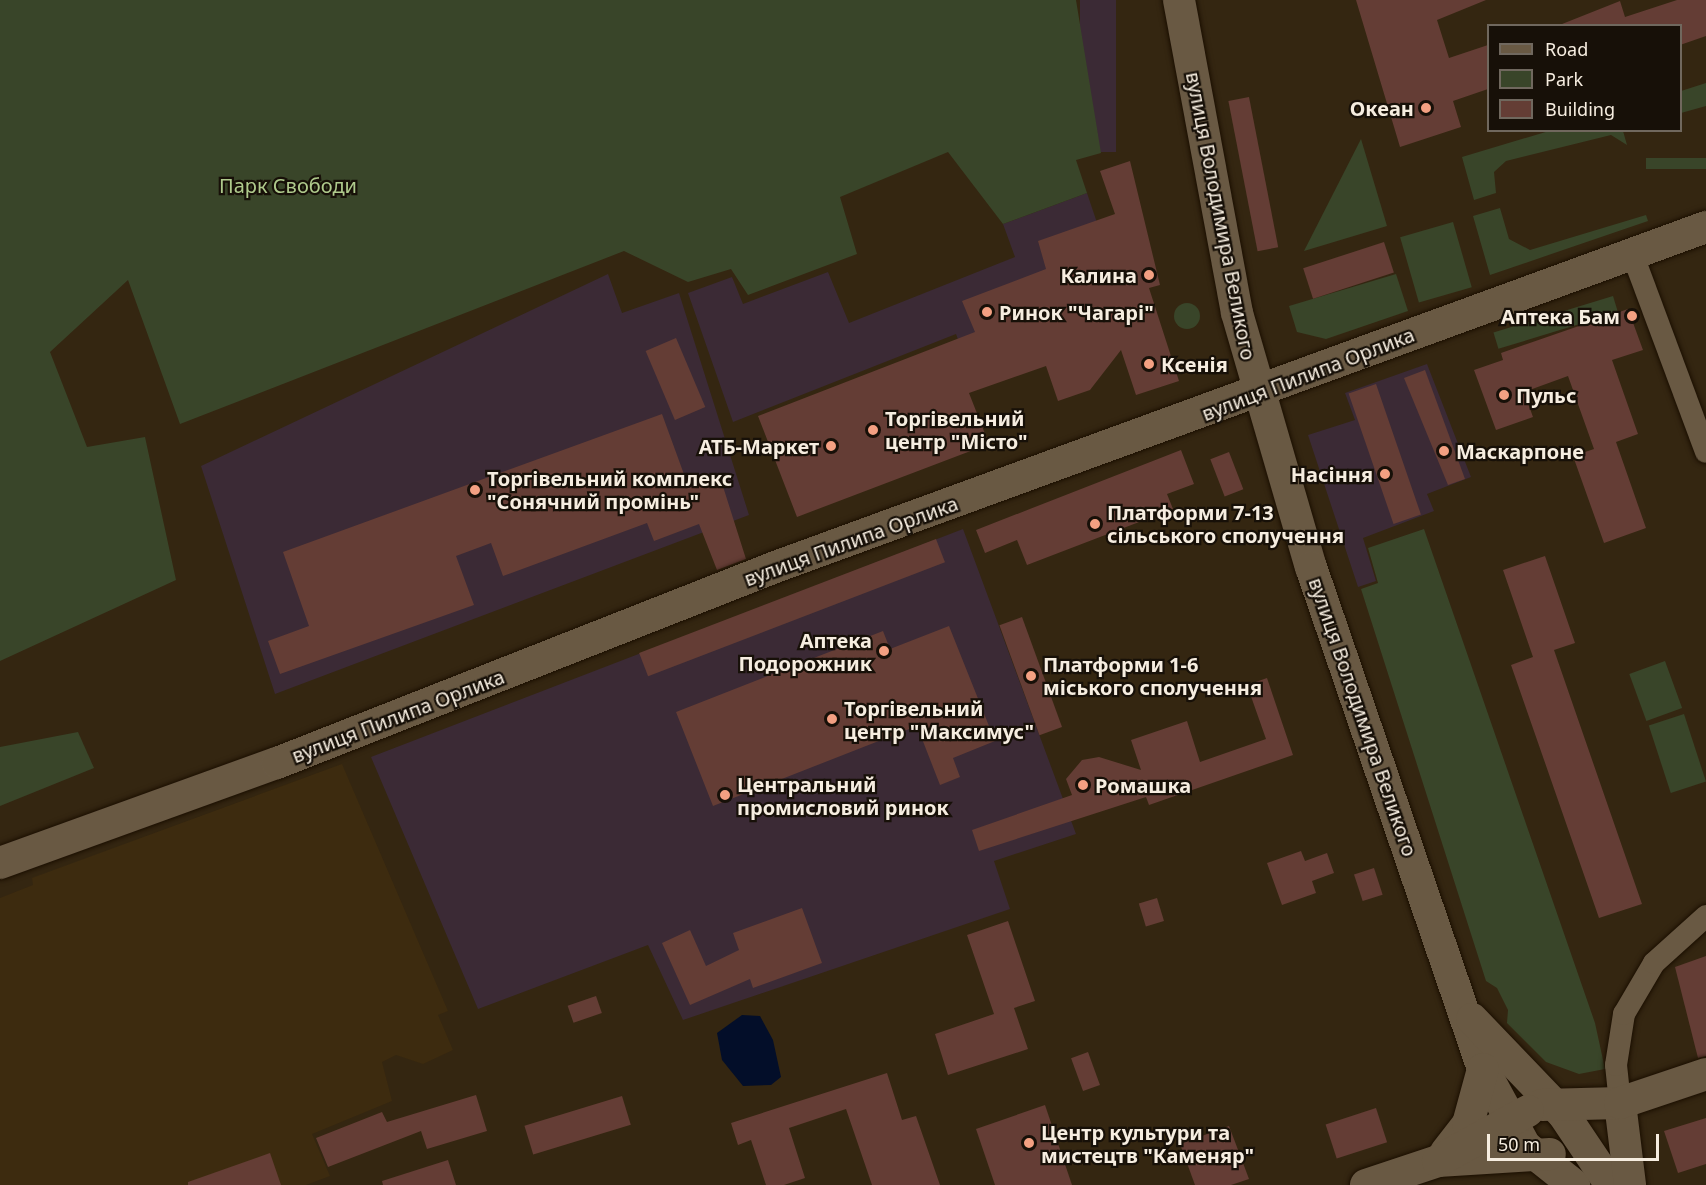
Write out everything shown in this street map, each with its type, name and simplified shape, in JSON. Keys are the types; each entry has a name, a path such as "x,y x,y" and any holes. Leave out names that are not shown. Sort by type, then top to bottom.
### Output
{"main road":[{"name":"вулиця Володимира Великого","path":"1179,0 1226,265 1258,394 1311,567 1483,1069 1544,1135"},
{"name":"вулиця Пилипа Орлика","path":"0,863 277,763 778,567 1258,394 1706,227"},
{"path":"1464,1010 1574,1185"},
{"path":"1438,1161 1468,1124 1483,1069"},
{"path":"1366,1185 1438,1161 1544,1135 1620,1103 1706,1074"},
{"path":"1620,1103 1630,1185"},
{"path":"1438,1161 1544,1135"},
{"path":"1544,1135 1611,1185"}],"street":[{"path":"1632,253 1706,452"},
{"path":"1620,1103 1616,1065 1624,1014 1654,963 1706,916"}],"shaded area":[{"path":"1080,0 1116,0 1116,152 1080,152"},
{"name":"Ринок \"Чагарі\"","path":"1087,193 1117,282 968,367 956,334 733,422 688,293 732,277 743,304 828,272 849,323 1015,257 1003,224"},
{"name":"Торгівельний комплекс \"Сонячний промінь\"","path":"608,274 622,313 679,293 749,515 275,694 201,466"},
{"path":"1427,364 1471,477 1427,494 1434,511 1363,538 1376,581 1358,587 1308,435 1355,420 1345,393"},
{"name":"Центральний промисловий ринок","path":"963,529 1076,834 994,861 1010,909 683,1020 648,945 478,1009 371,757"},
{"path":"342,764 448,1011 438,1015 453,1050 423,1064 396,1055 382,1062 392,1101 312,1134 330,1176 306,1185 0,1185 0,898 33,885 32,878"}],"green space":[{"name":"Парк Свободи","path":"0,0 1076,0 1101,153 1076,160 1087,193 1003,224 948,152 840,197 857,254 748,295 731,269 688,282 624,251 180,424 128,280 50,352 87,447 145,437 176,580 0,661"},
{"path":"1706,83 1706,106 1682,113 1682,91"},
{"path":"1546,132 1623,132 1627,145 1611,135 1506,161 1494,172 1496,193 1474,200 1462,157"},
{"path":"1361,139 1387,226 1304,251"},
{"path":"1646,158 1706,158 1706,169 1646,169"},
{"path":"1500,208 1509,239 1530,250 1646,215 1648,221 1490,275 1473,216"},
{"path":"1453,222 1472,287 1419,303 1400,237"},
{"path":"1396,274 1408,311 1326,339 1297,332 1289,306"},
{"path":"1613,296 1618,312 1498,349 1493,333"},
{"path":"1187,303 1196,307 1200,316 1196,325 1187,329 1178,325 1174,316 1178,307"},
{"path":"1424,529 1595,1023 1605,1069 1579,1074 1546,1062 1507,1023 1508,1010 1497,988 1486,981 1361,589 1378,583 1368,548"},
{"path":"1665,661 1682,708 1646,721 1629,674"},
{"path":"1684,714 1706,782 1671,793 1649,725"},
{"path":"78,732 94,768 0,806 0,747"}],"water":[{"path":"742,1015 760,1016 773,1040 781,1077 771,1085 743,1086 722,1060 717,1033"}],"building":[{"path":"1356,0 1486,0 1437,20 1449,58 1487,45 1487,89 1453,101 1461,127 1400,147"},
{"path":"1677,0 1706,0 1706,36 1682,44 1682,24 1562,24 1620,1 1625,17"},
{"path":"1249,97 1278,247 1258,251 1228,101"},
{"path":"1130,161 1160,285 1149,288 1179,381 1136,395 1121,350 1090,390 1058,401 1046,366 969,393 989,444 797,517 758,416 975,332 962,301 1046,269 1038,241 1115,214 1100,171"},
{"path":"1384,242 1394,272 1313,299 1303,268"},
{"path":"1628,309 1643,350 1612,360 1638,434 1616,442 1646,528 1604,543 1573,456 1594,449 1568,376 1524,392 1533,417 1496,430 1474,370 1503,360 1501,353"},
{"path":"676,338 705,407 675,420 646,351"},
{"path":"1425,370 1465,479 1448,485 1404,378"},
{"path":"1376,384 1421,514 1394,524 1349,393"},
{"path":"662,414 689,488 720,477 746,559 717,570 699,524 654,541 647,523 503,576 491,543 456,556 474,605 280,674 268,641 309,626 283,552"},
{"path":"1181,450 1194,484 1167,494 1173,509 1027,565 1017,540 985,553 976,530"},
{"path":"1229,452 1243,489 1225,497 1210,459"},
{"path":"936,539 945,562 648,676 639,653"},
{"path":"1545,556 1575,643 1554,650 1642,904 1599,918 1511,665 1533,657 1503,570"},
{"name":"Платформи 1-6 міського сполучення","path":"1022,617 1062,727 1039,735 999,625"},
{"name":"Торгівельний центр \"Максимус\"","path":"949,626 995,741 953,758 960,777 940,785 917,726 713,806 676,712 883,631 890,649"},
{"path":"1267,678 1293,755 1149,805 1146,797 979,851 972,830 1072,795 1066,779 1082,760 1099,757 1141,770 1131,740 1187,721 1200,762 1266,739 1247,685"},
{"path":"1301,851 1305,861 1327,853 1334,873 1312,881 1316,893 1282,905 1267,863"},
{"path":"1374,868 1383,895 1363,901 1354,874"},
{"path":"1157,898 1164,921 1146,927 1139,904"},
{"path":"802,908 822,963 753,988 750,979 690,1005 662,943 690,930 706,966 739,950 733,933"},
{"path":"1008,921 1035,1001 1014,1008 1028,1049 948,1075 935,1034 994,1014 967,935"},
{"path":"1706,956 1706,1056 1698,1058 1675,967"},
{"path":"596,996 602,1013 573,1023 568,1006"},
{"path":"1088,1052 1100,1085 1083,1091 1071,1058"},
{"path":"887,1073 902,1120 916,1116 940,1185 872,1185 846,1109 789,1128 805,1178 784,1185 766,1185 751,1140 738,1145 731,1123"},
{"path":"476,1095 487,1131 427,1149 421,1131 328,1167 316,1138 382,1112 387,1122"},
{"path":"622,1096 631,1125 533,1155 524,1126"},
{"path":"1045,1105 1072,1185 995,1185 976,1129"},
{"path":"1376,1108 1387,1142 1337,1159 1326,1124"},
{"path":"1706,1118 1706,1164 1678,1173 1664,1131"},
{"path":"1229,1126 1249,1179 1231,1185 1195,1185 1180,1144"},
{"path":"270,1153 281,1185 188,1185 188,1182"},
{"path":"448,1160 456,1185 383,1185 382,1181"}],"place":[{"name":"Океан","path":"1426,108"},
{"name":"Калина","path":"1149,275"},
{"name":"Ринок \"Чагарі\"","path":"987,312"},
{"name":"Аптека Бам","path":"1632,316"},
{"name":"Ксенія","path":"1149,364"},
{"name":"Пульс","path":"1504,395"},
{"name":"Торгівельний центр \"Місто\"","path":"873,430"},
{"name":"АТБ-Маркет","path":"831,446"},
{"name":"Маскарпоне","path":"1444,451"},
{"name":"Насіння","path":"1385,474"},
{"name":"Торгівельний комплекс \"Сонячний промінь\"","path":"475,490"},
{"name":"Платформи 7-13 сільського сполучення","path":"1095,524"},
{"name":"Аптека Подорожник","path":"884,651"},
{"name":"Платформи 1-6 міського сполучення","path":"1031,676"},
{"name":"Торгівельний центр \"Максимус\"","path":"832,719"},
{"name":"Ромашка","path":"1083,785"},
{"name":"Центральний промисловий ринок","path":"725,795"},
{"name":"Центр культури та мистецтв \"Каменяр\"","path":"1029,1143"}]}
